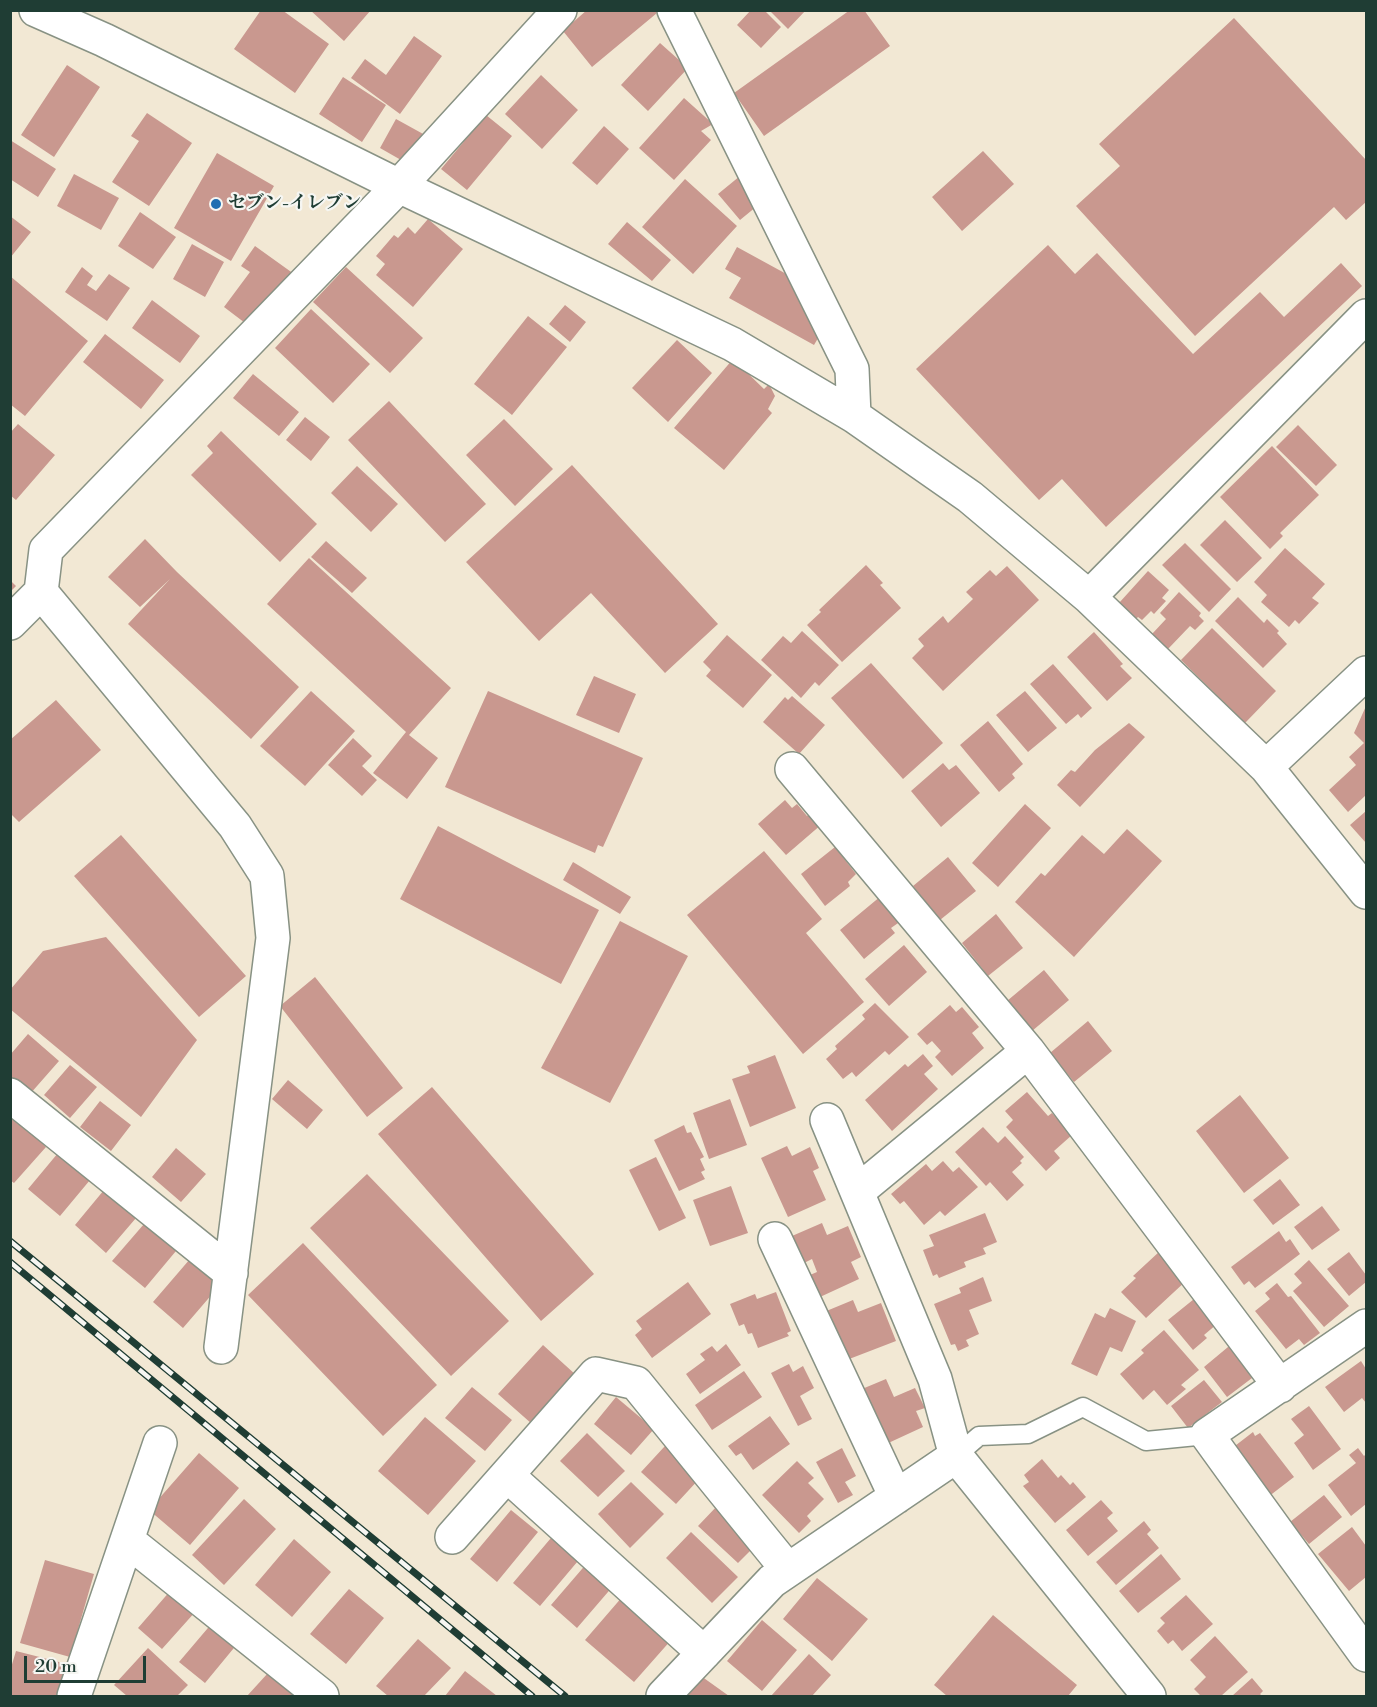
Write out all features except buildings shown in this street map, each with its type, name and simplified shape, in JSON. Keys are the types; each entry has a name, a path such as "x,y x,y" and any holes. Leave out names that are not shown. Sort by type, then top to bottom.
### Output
{"street":[{"path":"36,10 104,40 399,186 732,344 854,416 970,497 1089,597 1266,767 1366,892"},
{"path":"10,624 41,592 46,550 399,186 560,10"},
{"path":"674,10 852,369 854,416"},
{"path":"1089,597 1366,316"},
{"path":"41,592 235,826 267,876 273,938 221,1347"},
{"path":"1266,767 1366,673"},
{"path":"792,769 1028,1051 1280,1386"},
{"path":"857,1192 1028,1051"},
{"path":"10,1095 231,1273"},
{"path":"827,1120 935,1379 956,1456 1149,1696"},
{"path":"775,1239 896,1497"},
{"path":"1366,1326 1207,1435 1366,1655"},
{"path":"452,1537 596,1374 636,1383 788,1570"},
{"path":"74,1696 160,1443"},
{"path":"663,1696 772,1581 956,1456"},
{"path":"508,1476 704,1653"},
{"path":"127,1540 322,1696"}],"lane":[{"path":"956,1456 980,1436 1028,1434 1083,1407 1146,1441 1207,1435"}],"railway":[{"path":"10,1241 565,1696"},
{"path":"10,1262 532,1696"}],"place":[{"name":"セブン-イレブン","path":"216,204"}]}
